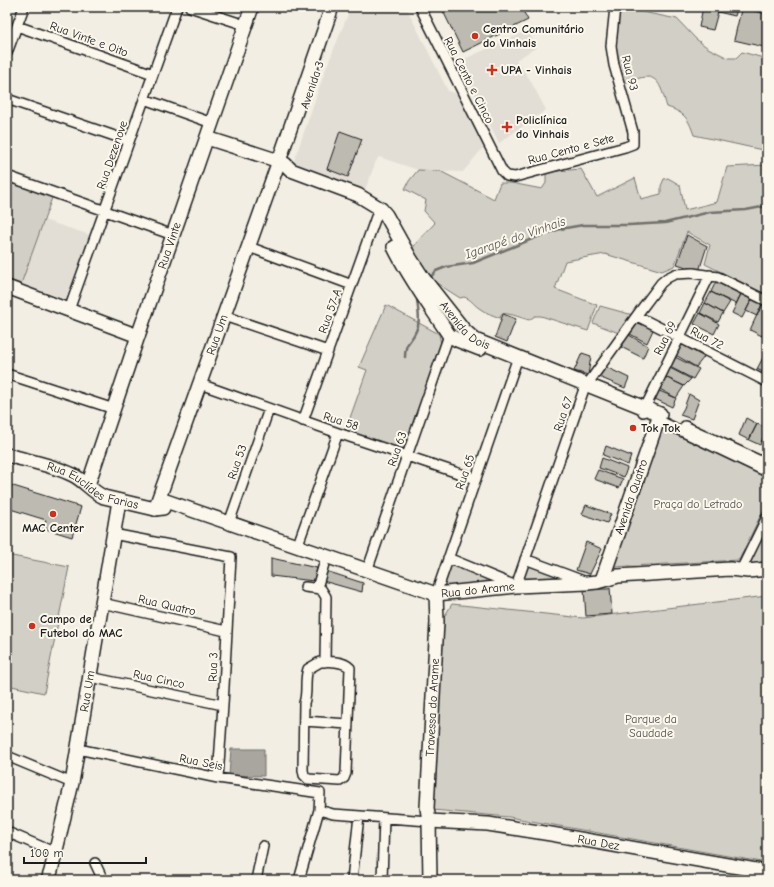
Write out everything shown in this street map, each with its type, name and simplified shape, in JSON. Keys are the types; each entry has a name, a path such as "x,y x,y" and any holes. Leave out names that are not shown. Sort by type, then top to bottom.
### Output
{"street":[{"path":"7,53 24,7"},
{"name":"Rua Dezenove","path":"69,310 177,7"},
{"path":"190,7 245,25"},
{"name":"Rua Vinte","path":"88,485 252,7"},
{"name":"Avenida 3","path":"281,163 332,7"},
{"name":"Avenida 3","path":"281,163 339,7"},
{"name":"Rua Cento e Cinco","path":"420,7 502,171 507,176 515,177"},
{"name":"Rua 93","path":"615,7 611,46 614,65 633,132 633,144"},
{"name":"Rua Vinte e Oito","path":"17,26 153,74"},
{"path":"7,99 129,141"},
{"path":"144,99 212,123"},
{"path":"206,138 281,163"},
{"name":"Rua Cento e Sete","path":"515,177 633,144"},
{"name":"Avenida Dois","path":"281,163 280,173 284,176 356,202 379,212 402,264 419,281 428,294 449,335 462,342 517,360 644,410 767,464"},
{"name":"Rua Um","path":"158,504 224,316 281,163"},
{"path":"7,176 173,234"},
{"name":"Rua 57-A","path":"303,421 379,212"},
{"path":"249,247 352,285"},
{"name":"Rua 67","path":"516,586 586,387 661,283 675,274 693,273 710,275"},
{"path":"710,275 718,277 767,301"},
{"name":"Rua 69","path":"644,410 710,275"},
{"path":"7,287 138,336"},
{"name":"Avenida Dois","path":"428,294 472,337 479,342 517,360"},
{"path":"224,316 328,351"},
{"name":"Rua 72","path":"637,316 767,382"},
{"name":"Rua 63","path":"367,571 449,335"},
{"name":"Rua 65","path":"436,594 517,360"},
{"path":"7,374 114,409"},
{"name":"Rua 58","path":"200,384 268,409 476,479"},
{"name":"Rua 53","path":"229,523 268,409"},
{"name":"Avenida Dois","path":"659,417 767,472"},
{"name":"Avenida Quatro","path":"602,580 659,417"},
{"path":"297,547 338,433"},
{"name":"Rua Euclídes Farias","path":"7,455 60,470 78,478 100,495 119,501 178,505"},
{"name":"Rua Um","path":"48,880 56,853 72,783 119,501"},
{"name":"Rua do Arame","path":"178,505 436,594 516,586 587,583 618,576 730,568 748,571 767,569"},
{"path":"741,570 764,532 767,517"},
{"name":"Rua 3","path":"113,534 231,557 226,631 224,705 218,778"},
{"path":"317,588 326,556"},
{"path":"448,558 516,586"},
{"path":"525,559 587,583"},
{"path":"607,568 610,574 618,576"},
{"path":"305,587 317,588 323,592 326,597 325,662"},
{"name":"Travessa do Arame","path":"429,821 427,808 437,622 436,594"},
{"name":"Rua Quatro","path":"102,603 226,631"},
{"path":"320,662 325,662 346,664 350,668 346,773 344,778 340,781 308,779 304,775 303,770 304,703 306,697 307,673 311,666 320,662"},
{"name":"Rua Cinco","path":"90,677 224,705"},
{"path":"304,721 348,724"},
{"name":"Rua Seis","path":"78,749 218,778 320,794 319,810"},
{"path":"7,756 72,783"},
{"path":"300,880 319,810 333,814 429,821 430,880"},
{"path":"352,880 359,816"},
{"path":"382,880 384,818"},
{"name":"Rua Dez","path":"429,821 488,824 551,834 747,874 767,872"},
{"path":"7,832 56,853"},
{"path":"256,880 263,846"},
{"path":"95,863 103,880"}],"shaded area":[{"path":"351,7 406,7 448,91 458,94 486,144 463,172 418,170 379,157 365,190 293,164 325,71"},
{"name":"UPA - Vinhais","path":"528,30 537,47 516,60 529,78 546,110 499,143 458,62"},
{"path":"44,220 90,235 67,300 21,284"},
{"path":"231,749 264,749 264,776 229,775"}],"green space":[{"path":"618,7 677,19 696,39 708,48 728,58 736,58 742,52 767,59 767,151 694,135 688,120 682,114 667,107 661,88 655,80 644,77 624,83 616,48 615,32"},
{"path":"767,165 767,295 705,264 710,245 687,232 674,266 662,271 605,254 565,261 555,289 597,305 588,331 541,316 535,316 529,320 502,313 500,318 486,313 468,299 464,297 460,298 435,282 421,265 412,250 416,243 435,223 424,211 426,200 405,189 409,181 418,170 440,171 494,199 500,183 511,183 542,189 546,183 546,172 581,169 597,197 635,178 641,199 661,194 661,186 664,179 668,178 680,185 685,210 717,202 727,167"},
{"path":"7,179 53,195 21,284 7,279"},
{"path":"386,305 439,334 441,344 405,447 399,450 345,432 367,370 359,367"},
{"path":"600,306 633,315 619,333 593,323"},
{"name":"Praça do Letrado","path":"664,423 767,472 767,502 739,560 613,567"},
{"path":"762,538 767,540 767,565 747,567"},
{"name":"Campo de Futebol do MAC","path":"7,555 69,567 44,693 7,685"},
{"path":"450,561 499,582 440,588"},
{"path":"529,564 571,578 522,581"},
{"name":"Parque da Saudade","path":"767,596 767,863 509,817 433,810 444,617 452,604 583,618"}],"building":[{"name":"Centro Comunitário do Vinhais","path":"451,7 521,7 528,20 463,52 443,11"},
{"path":"703,7 738,7 767,14 767,35 764,47 734,40 741,10 737,9 735,16 718,12 713,30 699,27"},
{"path":"340,131 362,139 348,177 327,169"},
{"path":"687,235 707,246 699,271 677,264"},
{"path":"717,279 742,292 736,304 711,292"},
{"path":"711,292 730,302 723,313 705,303"},
{"path":"742,292 753,297 742,318 732,313"},
{"path":"753,297 763,302 757,316 746,311"},
{"path":"763,302 767,304 767,326 762,336 750,330"},
{"path":"705,303 723,313 718,322 700,313"},
{"path":"700,313 719,324 714,334 694,324"},
{"path":"503,314 516,319 507,342 495,337"},
{"path":"638,322 653,330 647,343 630,334"},
{"path":"767,326 767,338 762,336"},
{"path":"629,335 648,346 643,358 621,347"},
{"path":"679,343 704,357 696,367 674,354"},
{"path":"767,350 767,374 757,369"},
{"path":"582,353 591,356 588,375 574,371"},
{"path":"673,356 699,369 693,379 668,366"},
{"path":"606,367 629,378 625,388 599,377"},
{"path":"668,367 691,379 684,386 663,376"},
{"path":"663,376 684,386 676,398 658,388"},
{"path":"657,390 676,398 672,407 653,398"},
{"path":"689,394 699,400 692,419 680,415"},
{"path":"746,418 757,424 749,440 739,435"},
{"path":"757,424 767,428 760,445 749,440"},
{"path":"606,446 631,456 628,465 603,455"},
{"path":"602,458 627,468 624,477 599,468"},
{"path":"598,470 623,479 619,488 594,479"},
{"name":"MAC Center","path":"7,484 81,507 72,537 43,528 46,520 7,508"},
{"path":"586,505 611,514 607,523 582,514"},
{"path":"586,542 602,549 590,574 576,570"},
{"path":"271,558 317,568 314,581 271,576"},
{"path":"326,571 363,583 362,592 323,581"},
{"path":"610,588 612,614 586,616 584,589"}],"waterway":[{"name":"Igarapé do Vinhais","path":"429,279 436,271 446,267 473,263 560,229 583,225 665,223 710,212 746,210 767,206"},
{"name":"Igarapé do Vinhais","path":"405,357 407,345 418,327 418,297"}],"place":[{"name":"Centro Comunitário do Vinhais","path":"475,36"},
{"name":"UPA - Vinhais","path":"492,70"},
{"name":"Policlínica do Vinhais","path":"507,127"},
{"name":"Tok Tok","path":"633,428"},
{"name":"MAC Center","path":"53,514"},
{"name":"Campo de Futebol do MAC","path":"32,626"}]}
